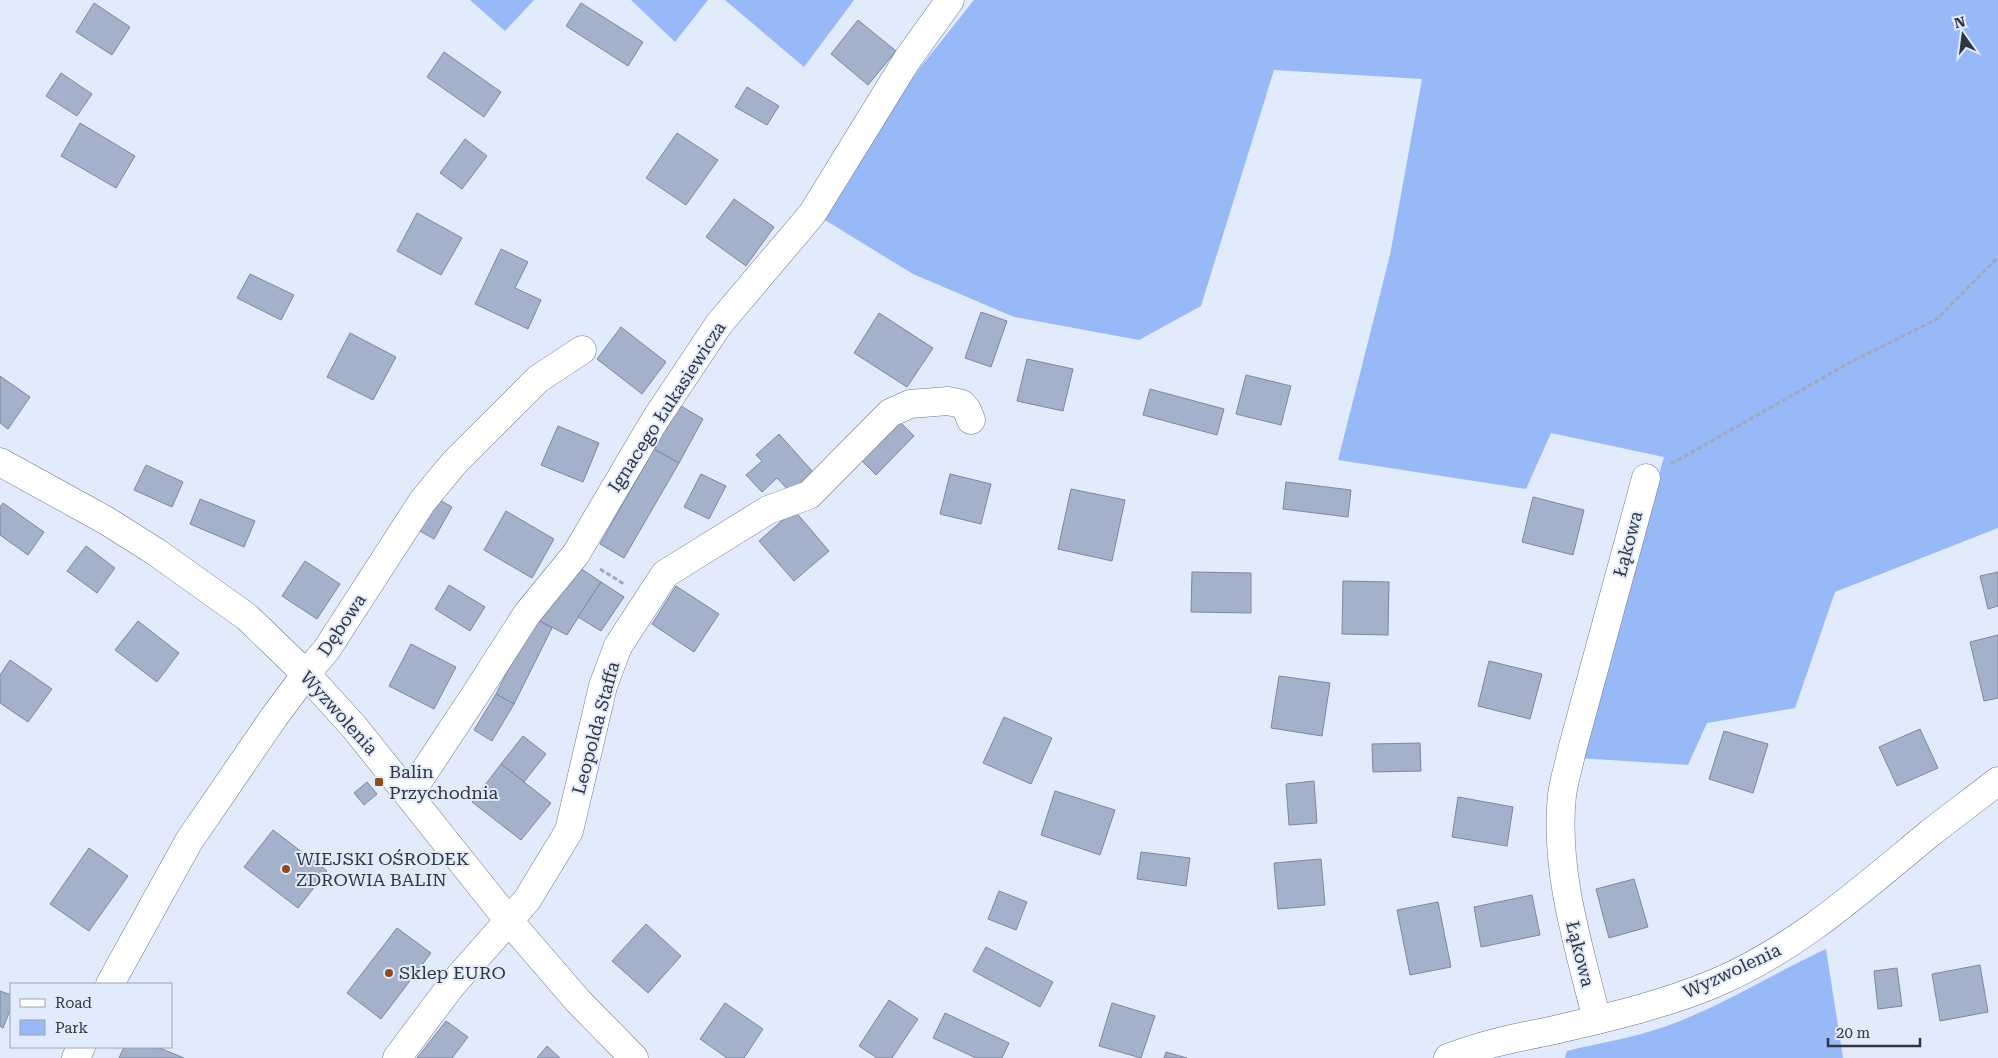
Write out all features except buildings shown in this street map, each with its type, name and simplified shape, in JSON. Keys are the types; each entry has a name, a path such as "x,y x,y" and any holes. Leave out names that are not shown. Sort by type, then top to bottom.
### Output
{"street":[{"name":"Ignacego Łukasiewicza","path":"409,794 527,614 576,554 655,420 719,324 812,214 907,60 950,0"},
{"name":"Dębowa","path":"111,983 188,841 306,674 327,649 422,502 454,463 538,379 582,350"},
{"name":"Leopolda Staffa","path":"397,1058 451,986 527,900 569,831 602,686 618,646 665,574 768,510 809,495 890,413 910,404 948,401 962,404 971,420"},
{"name":"Wyzwolenia","path":"0,462 107,521 156,552 247,617 306,674 356,728 509,921 578,1001 634,1058"},
{"name":"Łąkowa","path":"1597,1020 1567,898 1561,832 1562,794 1572,750 1646,478"},
{"name":"Wyzwolenia","path":"1448,1058 1465,1051 1506,1040 1656,1005 1697,990 1766,958 1812,929 1998,781"}],"path":[{"path":"1646,478 1849,362 1937,319 1998,257"},
{"path":"576,554 649,599"}],"green space":[{"path":"470,0 534,0 505,31"},
{"path":"631,0 708,0 675,42"},
{"path":"725,0 854,0 804,67"},
{"path":"974,0 1998,0 1998,528 1835,592 1795,708 1707,723 1688,765 1578,758 1664,457 1551,433 1526,489 1338,460 1390,255 1422,79 1274,70 1201,306 1139,340 1014,317 913,274 820,217 865,146 919,69"},
{"path":"1826,949 1843,1058 1565,1058 1567,1051 1640,1034 1685,1019"}],"place":[{"name":"Balin Przychodnia","path":"379,782"},
{"name":"WIEJSKI OŚRODEK ZDROWIA BALIN","path":"286,869"},
{"name":"Sklep EURO","path":"389,973"}]}
